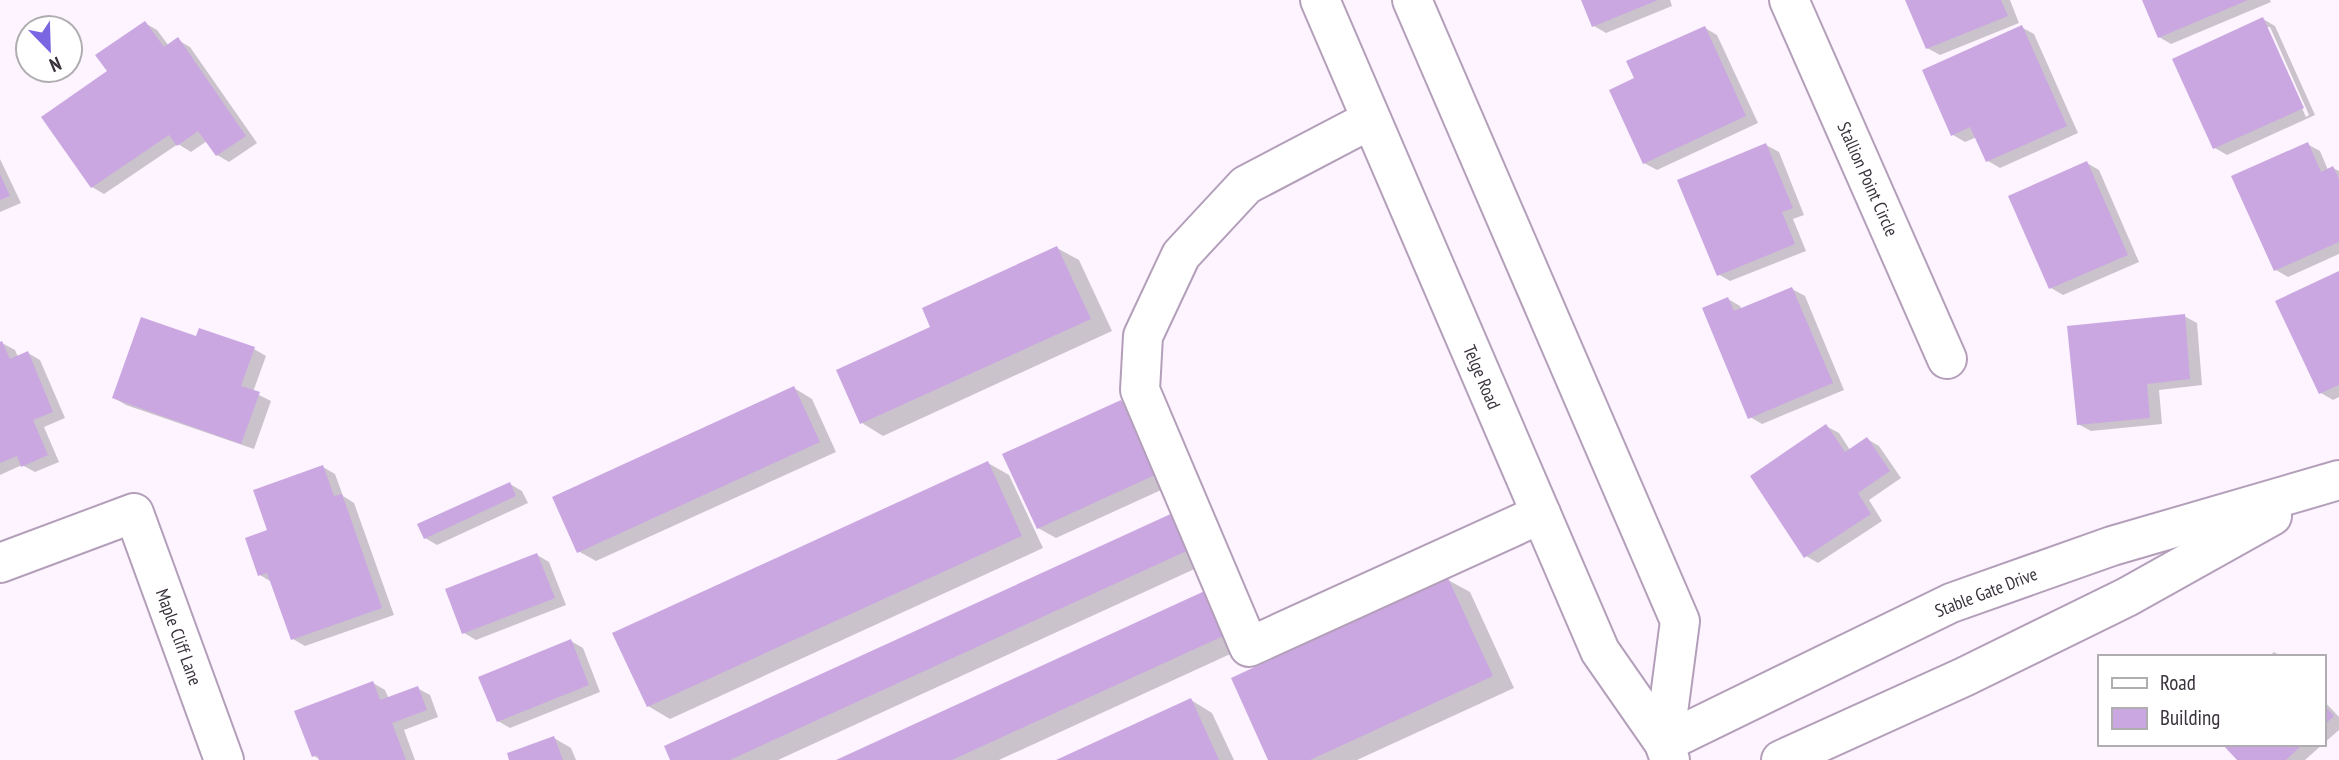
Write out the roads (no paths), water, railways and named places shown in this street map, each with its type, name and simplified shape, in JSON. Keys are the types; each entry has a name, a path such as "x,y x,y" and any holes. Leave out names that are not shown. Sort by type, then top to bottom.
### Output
{"street":[{"name":"Telge Road","path":"1320,0 1600,652 1667,751"},
{"path":"1412,0 1680,621 1667,751"},
{"name":"Stallion Point Circle","path":"1790,0 1947,359"},
{"path":"1370,120 1246,186 1181,255 1143,336 1140,390 1249,647 1541,514"},
{"name":"Stable Gate Drive","path":"1667,751 1951,603 2112,546 2332,483"},
{"name":"Stable Gate Drive","path":"1781,760 1964,677 2127,597 2332,483"},
{"name":"Maple Cliff Lane","path":"0,563 134,513 224,760"}]}
